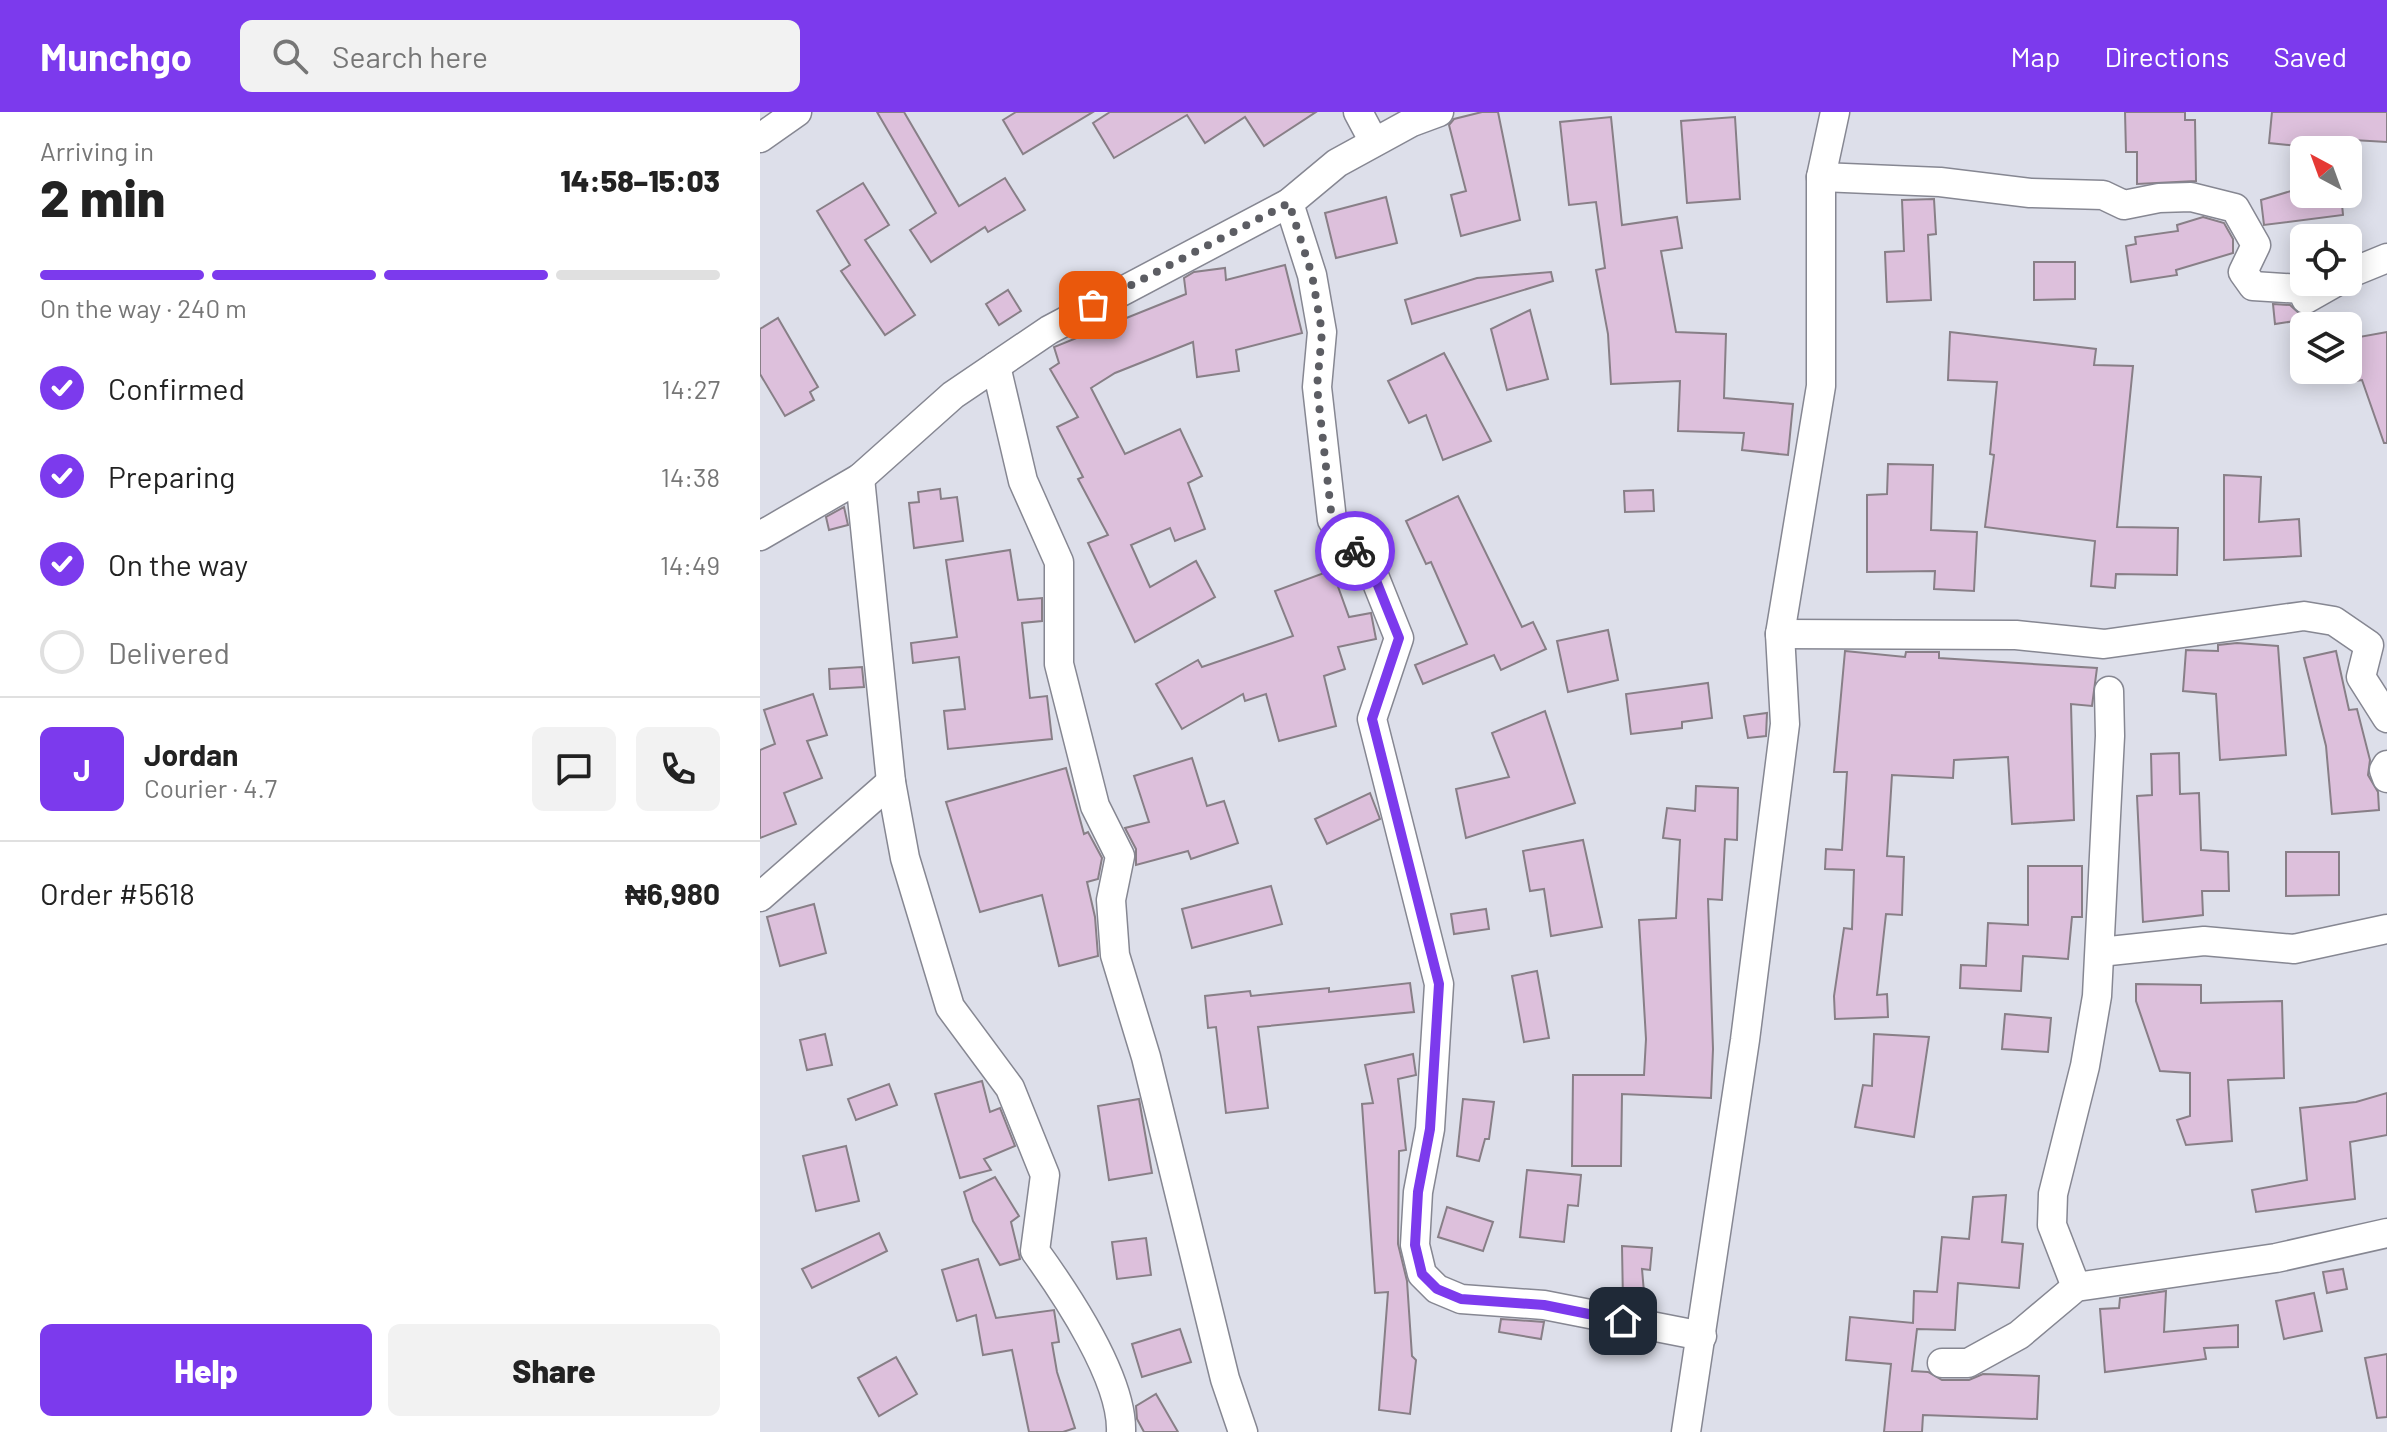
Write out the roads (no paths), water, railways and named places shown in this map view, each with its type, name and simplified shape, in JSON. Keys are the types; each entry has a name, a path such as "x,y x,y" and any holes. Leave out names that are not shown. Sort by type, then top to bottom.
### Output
{"street":[{"path":"760,138 797,112"},
{"path":"1358,112 1374,142"},
{"path":"760,536 860,478 953,395 996,366 1115,292 1289,203 1337,163 1439,112"},
{"path":"1686,1432 1702,1336 1785,724 1780,634 1821,386 1821,177 1835,112"},
{"path":"1821,177 1940,182 2030,193 2103,195 2124,205 2159,198 2191,197 2235,208 2256,245 2243,272 2253,286 2290,288"},
{"path":"1289,203 1312,275 1322,332 1317,387 1332,520 1375,578 1399,638 1372,719 1439,984 1430,1129 1418,1192 1415,1245 1422,1274 1437,1289 1461,1299 1544,1305 1702,1336"},
{"path":"2362,268 2387,258"},
{"path":"996,366 1023,481 1059,562 1059,664 1095,806 1120,856 1111,900 1115,955 1146,1057 1225,1379 1243,1432"},
{"path":"860,478 891,782 905,858 950,1007 1010,1088 1045,1175 1035,1251 1074,1306 1122,1410 1121,1432"},
{"path":"1780,634 2016,635 2104,644 2304,616 2334,621 2369,645 2361,677 2387,718"},
{"path":"2076,1287 2052,1225 2053,1194 2085,1066 2100,952 2109,691"},
{"path":"2387,765 2384,770 2387,778"},
{"path":"760,897 891,782"},
{"path":"2100,952 2204,941 2294,949 2387,929"},
{"path":"1942,1363 1968,1363 2019,1335 2076,1287 2276,1258 2387,1233"}]}
